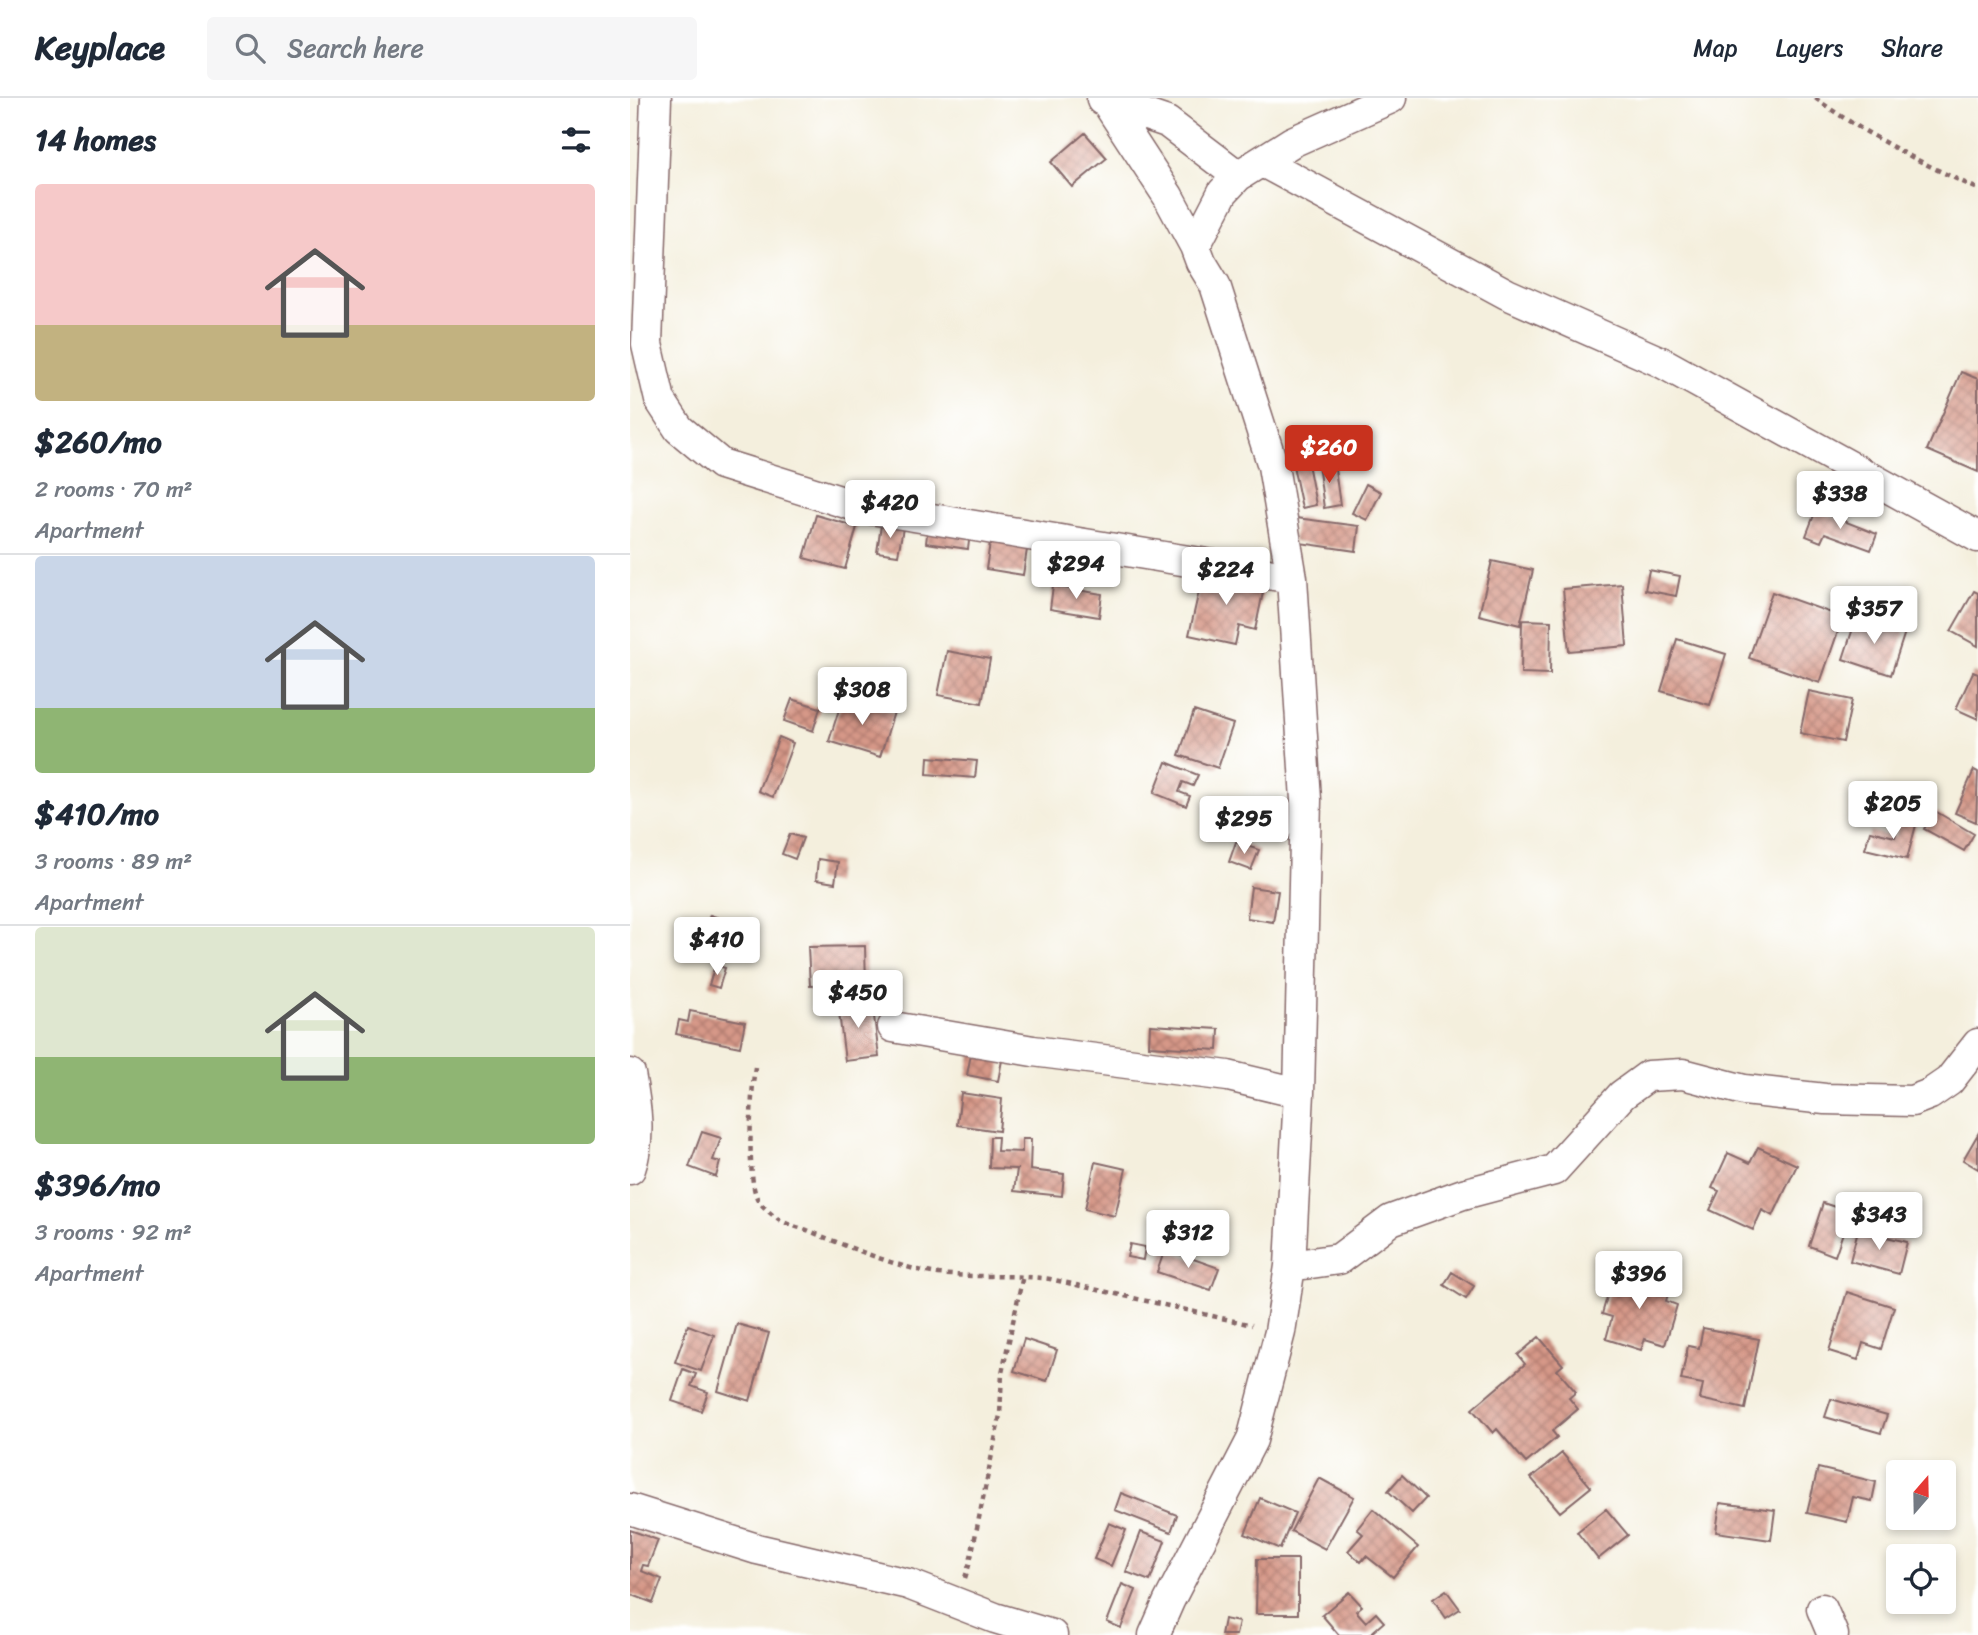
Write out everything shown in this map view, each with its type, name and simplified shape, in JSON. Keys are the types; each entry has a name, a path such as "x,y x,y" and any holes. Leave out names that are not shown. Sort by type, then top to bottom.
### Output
{"street":[{"path":"656,98 647,344 660,400 679,429 721,464 859,507 1292,578"},
{"path":"1195,246 1223,192 1250,169 1292,142 1391,98"},
{"path":"1104,100 1167,122 1250,169 1507,294 1661,362 1978,537"},
{"path":"1104,100 1168,196 1215,285 1273,466 1292,578 1306,800 1299,1093 1290,1266 1280,1332 1252,1440 1168,1601 1154,1635"},
{"path":"893,1027 1033,1051 1228,1076 1299,1093"},
{"path":"1290,1266 1339,1259 1391,1220 1462,1194 1554,1170 1622,1095 1648,1076 1683,1074 1744,1090 1825,1099 1912,1101 1930,1094 1949,1080 1978,1044"},
{"path":"630,1074 638,1126 630,1169"},
{"path":"630,1509 757,1549 908,1584 995,1618 1052,1635"}],"path":[{"path":"1815,98 1852,125 1917,161 1978,189"},
{"path":"755,1067 751,1088 753,1177 758,1199 777,1218 832,1241 936,1273 971,1276 1023,1275 1050,1279 1280,1332"},
{"path":"957,1602 970,1562 1000,1415 1002,1373 1023,1275"}],"building":[{"path":"1085,133 1107,158 1072,187 1051,162"},
{"path":"1961,372 1978,379 1978,472 1927,450"},
{"path":"1306,453 1316,505 1302,508 1291,456"},
{"path":"1334,462 1340,505 1324,508 1318,464"},
{"path":"1366,484 1381,492 1367,520 1352,513"},
{"path":"1816,510 1877,534 1871,550 1825,533 1821,542 1806,536"},
{"path":"816,515 857,527 845,569 804,558"},
{"path":"1296,518 1359,526 1356,551 1293,542"},
{"path":"881,525 903,528 898,555 877,552"},
{"path":"928,527 970,533 968,549 926,543"},
{"path":"991,536 1028,543 1023,575 986,569"},
{"path":"1492,561 1533,570 1520,625 1479,615"},
{"path":"1204,569 1265,583 1255,630 1239,626 1235,645 1189,635"},
{"path":"1649,570 1680,576 1676,596 1645,590"},
{"path":"1622,584 1627,646 1569,651 1563,589"},
{"path":"1053,586 1102,594 1099,617 1050,609"},
{"path":"1974,591 1978,593 1978,646 1951,631"},
{"path":"1772,592 1843,617 1820,683 1749,658"},
{"path":"1857,616 1905,632 1891,675 1843,659"},
{"path":"1522,620 1551,621 1550,674 1521,673"},
{"path":"1677,639 1726,654 1710,705 1661,691"},
{"path":"947,651 990,659 982,703 938,695"},
{"path":"1973,672 1978,674 1978,719 1956,709"},
{"path":"1809,691 1852,700 1843,742 1800,733"},
{"path":"843,697 894,712 880,757 829,741"},
{"path":"792,699 820,708 813,731 784,721"},
{"path":"1194,711 1233,724 1218,768 1179,755"},
{"path":"779,737 793,743 773,797 758,791"},
{"path":"928,757 977,761 975,778 927,774"},
{"path":"1166,762 1198,775 1193,786 1183,782 1179,792 1190,796 1186,806 1154,793"},
{"path":"1974,770 1978,772 1976,822 1955,813"},
{"path":"1935,811 1974,834 1964,851 1924,829"},
{"path":"1899,821 1916,825 1907,859 1865,849 1870,831 1895,837"},
{"path":"790,834 803,838 795,859 782,854"},
{"path":"1236,842 1259,850 1251,870 1229,862"},
{"path":"818,859 838,862 835,883 816,880"},
{"path":"1251,887 1278,891 1273,922 1247,918"},
{"path":"710,915 734,923 729,937 705,928"},
{"path":"865,946 866,984 810,986 808,947"},
{"path":"715,965 725,968 719,988 709,985"},
{"path":"872,1000 879,1057 845,1061 838,1004"},
{"path":"690,1011 745,1022 740,1047 676,1034 679,1020 688,1022"},
{"path":"1150,1025 1219,1029 1218,1050 1149,1046"},
{"path":"972,1049 1003,1055 998,1081 967,1075"},
{"path":"961,1093 1002,1099 999,1131 957,1125"},
{"path":"702,1132 721,1138 713,1160 720,1162 716,1177 689,1167"},
{"path":"1978,1134 1978,1169 1963,1160"},
{"path":"990,1137 998,1137 997,1151 1022,1152 1022,1139 1031,1139 1030,1170 1064,1174 1062,1196 1014,1191 1017,1169 989,1168"},
{"path":"1758,1147 1797,1165 1773,1216 1762,1210 1753,1230 1710,1210 1719,1191 1712,1188 1728,1153 1750,1163"},
{"path":"1095,1162 1126,1169 1115,1216 1085,1209"},
{"path":"1823,1203 1850,1212 1835,1256 1809,1246"},
{"path":"1858,1230 1907,1242 1899,1274 1850,1261"},
{"path":"1130,1244 1145,1247 1143,1260 1127,1257"},
{"path":"1165,1249 1219,1268 1211,1290 1157,1272"},
{"path":"1452,1272 1474,1286 1466,1299 1444,1285"},
{"path":"1635,1272 1671,1283 1666,1301 1677,1305 1665,1345 1645,1339 1641,1350 1606,1339 1612,1317 1602,1314 1612,1280 1630,1286"},
{"path":"1847,1292 1894,1307 1881,1349 1863,1343 1858,1360 1829,1351"},
{"path":"737,1324 769,1333 750,1401 718,1391"},
{"path":"688,1325 714,1335 701,1371 675,1362"},
{"path":"1703,1328 1759,1339 1745,1409 1700,1399 1703,1384 1681,1380 1688,1346 1699,1348"},
{"path":"1539,1337 1563,1365 1557,1370 1576,1392 1569,1398 1578,1409 1552,1431 1557,1437 1526,1463 1497,1429 1493,1433 1472,1409 1525,1364 1518,1355"},
{"path":"1024,1339 1057,1350 1047,1381 1014,1371"},
{"path":"683,1369 696,1374 691,1386 708,1392 701,1411 672,1401"},
{"path":"1831,1399 1887,1415 1881,1433 1825,1417"},
{"path":"1562,1453 1591,1487 1560,1512 1531,1478"},
{"path":"1818,1468 1876,1482 1872,1501 1853,1497 1847,1522 1807,1513"},
{"path":"1402,1475 1426,1498 1412,1513 1388,1491"},
{"path":"1319,1478 1354,1497 1325,1549 1291,1531"},
{"path":"1121,1493 1177,1515 1171,1532 1115,1510"},
{"path":"1260,1498 1295,1513 1280,1549 1245,1534"},
{"path":"1720,1503 1775,1510 1771,1540 1716,1532"},
{"path":"1373,1509 1418,1547 1393,1577 1366,1556 1361,1562 1348,1551 1363,1534 1357,1529"},
{"path":"1606,1509 1628,1535 1598,1559 1577,1532"},
{"path":"1109,1523 1126,1530 1111,1566 1094,1559"},
{"path":"630,1530 658,1540 648,1566 643,1565 641,1571 662,1579 653,1603 630,1594"},
{"path":"1141,1532 1165,1541 1150,1581 1126,1572"},
{"path":"1257,1559 1298,1559 1298,1614 1256,1614"},
{"path":"1122,1584 1136,1590 1121,1628 1107,1622"},
{"path":"1446,1590 1460,1609 1446,1618 1433,1599"},
{"path":"1349,1592 1362,1606 1356,1611 1366,1622 1376,1613 1384,1622 1369,1635 1339,1635 1322,1615"},
{"path":"1224,1619 1239,1622 1236,1635 1221,1635"}]}
